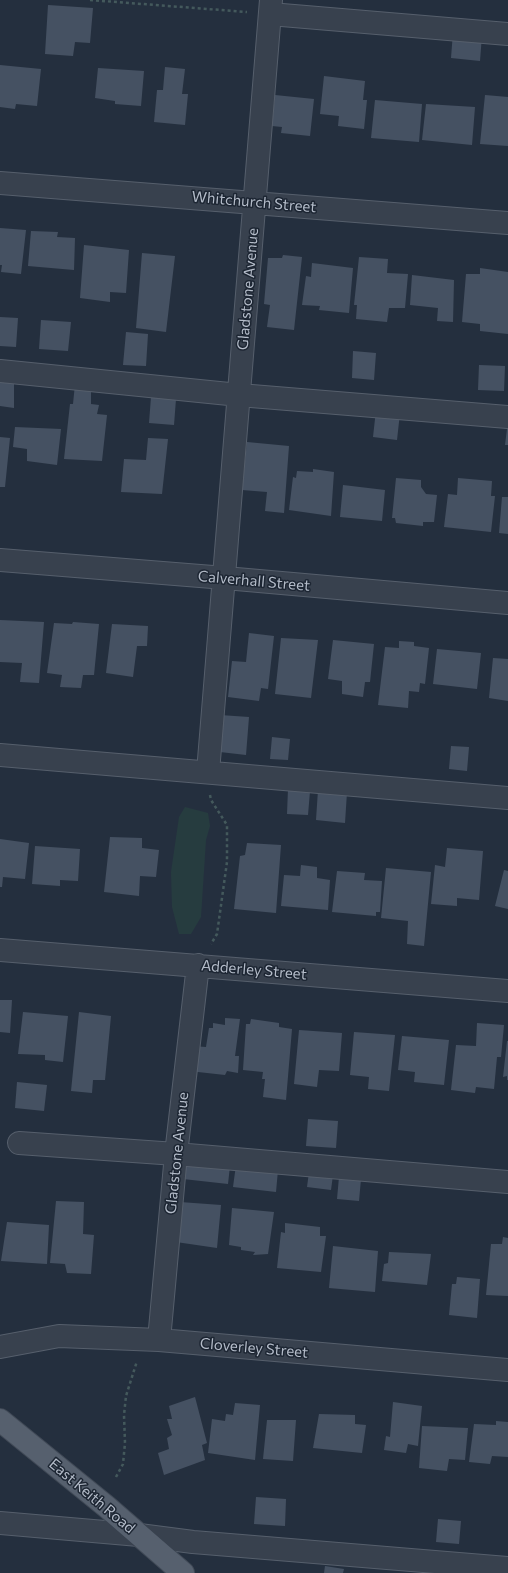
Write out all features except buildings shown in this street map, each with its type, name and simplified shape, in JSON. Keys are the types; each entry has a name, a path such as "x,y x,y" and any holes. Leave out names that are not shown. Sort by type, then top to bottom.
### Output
{"main road":[{"name":"East Keith Road","path":"0,1420 183,1573"}],"street":[{"path":"271,7 508,34"},
{"name":"Gladstone Avenue","path":"208,772 271,7"},
{"name":"Whitchurch Street","path":"0,183 508,223"},
{"path":"0,371 239,395 508,417"},
{"name":"Calverhall Street","path":"0,560 508,603"},
{"path":"0,755 508,798"},
{"name":"Adderley Street","path":"0,950 508,991"},
{"name":"Gladstone Avenue","path":"159,1340 176,1154 198,965"},
{"path":"19,1143 176,1154 508,1182"},
{"name":"Cloverley Street","path":"0,1347 59,1336 159,1340 508,1370"},
{"path":"0,1523 138,1535 193,1542 508,1568"}],"path":[{"path":"90,0 271,7"},
{"path":"198,965 217,934 227,862 227,825 211,800 208,772"},
{"path":"116,1477 123,1464 125,1443 124,1414 126,1396 137,1360 159,1340"}],"green space":[{"path":"185,807 208,813 210,826 206,840 201,917 191,934 179,934 172,907 171,872 179,817"}]}
